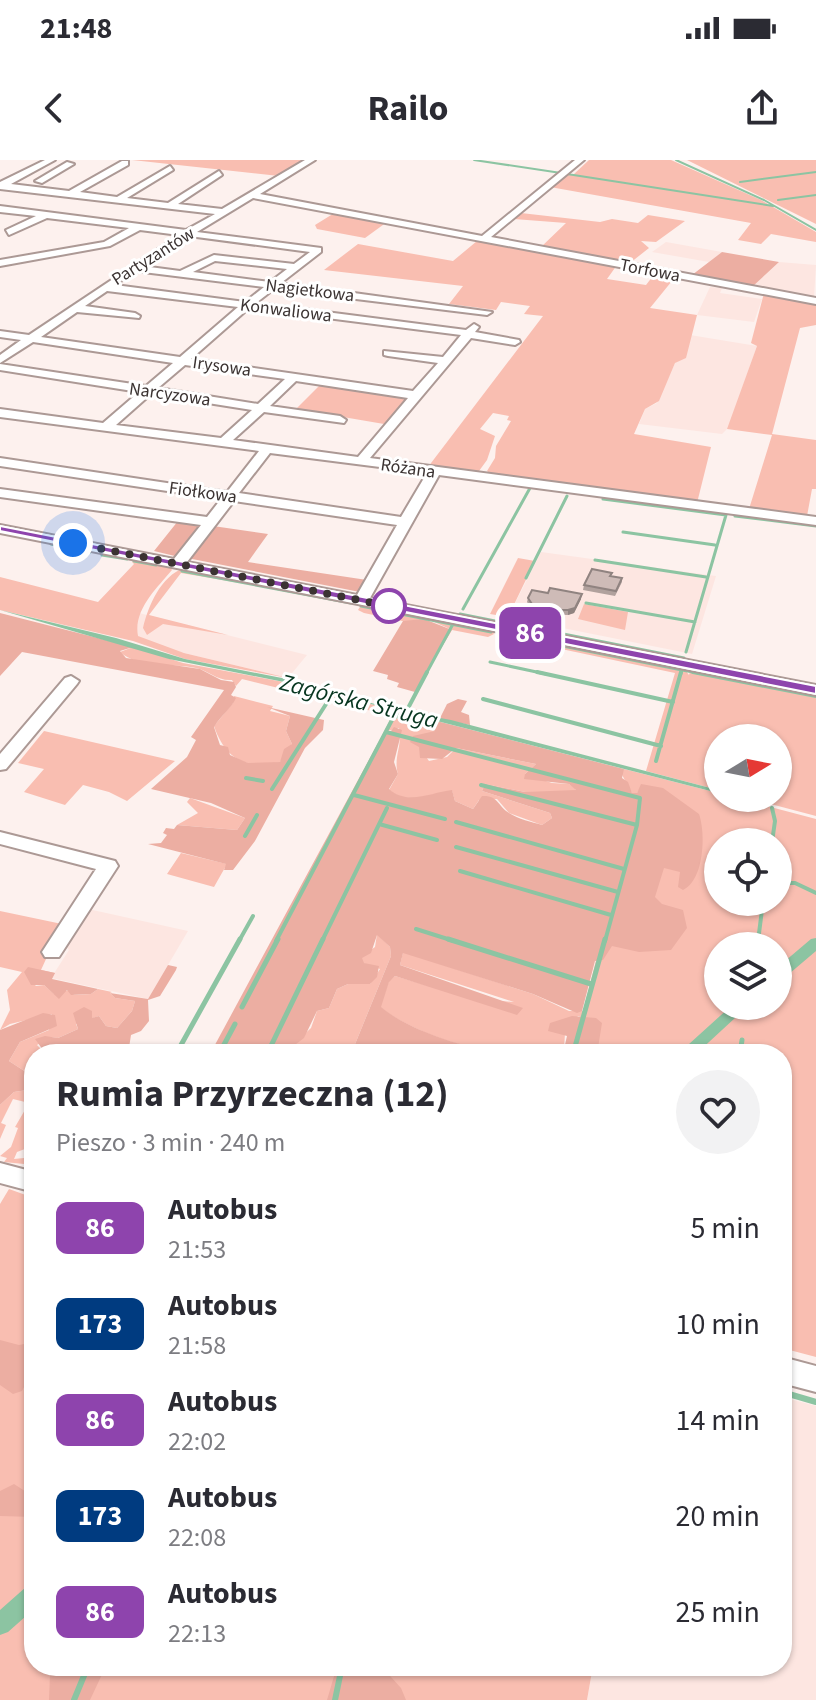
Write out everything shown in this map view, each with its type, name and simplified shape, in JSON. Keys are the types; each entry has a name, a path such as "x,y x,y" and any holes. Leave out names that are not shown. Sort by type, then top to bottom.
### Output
{"street":[{"path":"0,171 24,160"},
{"path":"1,186 51,160"},
{"name":"Partyzantów","path":"0,360 103,287 311,160"},
{"path":"485,238 580,160"},
{"path":"70,194 125,163"},
{"path":"0,164 12,165"},
{"path":"25,188 70,164"},
{"path":"117,200 170,168"},
{"path":"170,205 219,173"},
{"path":"1,186 223,212"},
{"name":"Torfowa","path":"251,195 816,301"},
{"path":"0,209 318,250 247,305 106,427"},
{"path":"9,232 46,215"},
{"path":"0,263 107,244 140,226"},
{"path":"182,274 214,258 296,267"},
{"name":"Nagietkowa","path":"133,268 487,312 468,334"},
{"name":"Konwaliowa","path":"103,287 515,342"},
{"path":"74,308 135,316"},
{"name":"Irysowa","path":"0,334 414,395"},
{"path":"360,462 468,334"},
{"path":"388,353 444,360"},
{"name":"Narcyzowa","path":"0,367 340,420"},
{"path":"222,444 294,377"},
{"name":"Różana","path":"0,413 816,521"},
{"path":"178,564 266,450"},
{"name":"Fiołkowa","path":"0,462 405,522"},
{"path":"361,600 434,472"},
{"path":"0,493 210,522"},
{"path":"0,529 816,690"},
{"path":"0,765 71,681"},
{"path":"0,838 108,866 52,952"},
{"path":"0,1173 24,1179"},
{"path":"792,1373 816,1379"}],"shaded area":[{"path":"132,160 304,160 279,176"},
{"path":"589,160 671,160 761,200 816,232 816,242 771,234 761,244 738,240 751,223 550,187 564,174 574,174"},
{"path":"687,160 816,160 816,224"},
{"path":"336,212 387,222 365,238 317,229 315,225"},
{"path":"521,213 600,222 612,219 638,223 648,215 685,221 656,242 641,241 649,248 630,263 623,263 540,248 566,223 514,219"},
{"path":"474,238 617,265 607,279 646,285 656,272 676,276 650,308 697,315 686,358 675,363 659,401 645,409 634,434 711,447 697,503 494,477 487,471 495,458 496,446 511,421 507,420 509,416 493,413 480,429 495,436 487,460 479,471 469,474 428,467 543,316 524,314 530,306 501,302 496,310 449,304 463,286 324,270 358,244 453,261 477,241"},
{"path":"666,242 722,252 709,262 652,252"},
{"path":"722,252 779,262 752,287 692,275"},
{"path":"779,262 816,265 814,298 752,287"},
{"path":"710,287 722,288 720,293 762,299 754,322 697,315"},
{"path":"764,293 816,303 816,325 800,328 772,434 816,440 816,489 812,489 807,516 749,509 772,435 727,429 757,346 751,343"},
{"path":"690,335 757,346 728,428 722,434 639,424 645,409 657,403 675,363 685,355"},
{"path":"321,384 408,397 384,424 296,409"},
{"path":"178,521 204,525 179,557 154,551"},
{"path":"213,526 268,534 248,562 367,580 360,592 187,558"},
{"path":"541,552 716,576 692,654 508,617"},
{"path":"518,558 535,561 508,617 490,614"},
{"path":"135,559 169,565 172,570 143,608 137,626 138,636 184,653 288,678 185,659 133,641 0,610 0,577 98,602 134,564"},
{"path":"184,568 356,603 181,573 149,615 228,635 163,624 147,635 143,628 157,593 169,578"},
{"path":"584,604 628,612 625,630 578,619"},
{"path":"361,605 492,630 494,634 488,637 452,630 430,620 407,622 364,613 358,610"},
{"path":"0,610 116,638 185,659 292,680 392,709 451,720 704,786 704,789 289,683 169,659"},
{"path":"0,613 133,647 120,651 126,658 200,669 221,680 234,682 236,687 231,695 236,698 214,727 220,745 228,747 230,755 248,763 280,762 284,749 292,744 286,731 290,716 267,707 324,720 323,730 305,748 255,841 233,870 224,870 226,864 148,844 161,843 167,835 163,833 166,828 174,829 177,825 237,830 245,818 211,803 151,789 187,757 196,740 191,737 224,690 22,652 0,676"},
{"path":"139,613 307,655 288,678 122,638"},
{"path":"424,619 452,630 415,692 397,687 399,683 387,679 388,675 373,671 403,621"},
{"path":"510,633 683,667 689,675 691,668 816,693 816,816 792,810 792,724 704,724 704,786 646,771 675,673 504,637"},
{"path":"133,647 183,663 289,683 417,716 409,722 435,731 434,734 424,734 419,747 429,761 447,757 456,748 536,764 525,774 552,783 569,784 576,789 573,793 525,792 485,784 482,791 550,813 552,818 542,825 509,813 497,799 479,800 473,809 455,801 452,791 412,798 396,795 389,790 398,774 399,728 384,732 392,716 242,679 236,686 232,680 196,668 136,661 120,652"},
{"path":"234,696 273,706 270,711 290,716 286,731 292,744 280,762 246,763 230,754 224,746 214,726 233,703"},
{"path":"458,699 467,701 461,712 469,715 470,725 403,711 406,707 441,716 447,704"},
{"path":"417,716 624,769 622,778 628,782 632,793 637,793 641,784 663,788 699,814 703,844 695,877 683,890 678,887 680,872 664,868 655,897 662,904 683,910 687,928 671,950 639,952 612,946 603,960 595,961 582,1011 577,1013 533,994 403,953 400,965 523,1008 517,1015 395,976 389,982 381,1007 424,1032 462,1044 355,1044 391,956 390,947 377,935 371,953 362,958 364,963 379,966 377,977 370,984 348,984 337,989 329,1008 317,1011 304,1038 296,1044 215,1044 384,732 394,727 402,730 394,762 398,774 389,789 404,797 452,790 455,801 473,809 482,796 487,796 513,815 542,825 552,818 550,813 482,791 485,784 525,792 576,790 569,784 524,779 536,764 456,748 442,759 420,758 419,747 410,742 413,736 435,731 410,724"},
{"path":"44,731 175,761 127,801 83,785 65,805 24,792 44,769 18,763"},
{"path":"624,769 704,789 704,812 789,812 816,819 816,1357 792,1351 792,1044 574,1044 581,1017 578,1016 565,1033 564,1044 459,1044 418,1029 380,1007 389,981 395,976 469,998 514,1002 400,965 403,952 533,994 569,1011 583,1011 640,788 637,793 632,793 621,773"},
{"path":"190,798 245,818 237,830 177,825 198,813 187,802"},
{"path":"181,853 227,864 214,887 167,874"},
{"path":"88,909 188,931 148,999 51,978 69,950 65,945"},
{"path":"0,911 62,924 41,970 55,973 51,978 32,982 36,986 44,985 54,994 69,990 74,995 91,994 98,989 112,992 115,998 135,1001 132,1011 117,1028 106,1026 99,1016 76,1024 78,1029 58,1038 49,1037 38,1044 24,1044 24,1071 9,1061 20,1042 49,1030 52,1014 10,1024 0,1030 10,1010 7,990 22,972 0,967"},
{"path":"377,934 390,947 391,956 355,1044 294,1044 311,1028 317,1011 329,1008 337,989 348,984 370,984 380,969 363,963 361,957 375,947"},
{"path":"168,965 177,967 160,996 148,1000 149,1021 141,1031 131,1035 130,1044 39,1044 35,1039 45,1036 58,1038 78,1029 73,1013 84,1007 92,1011 92,1018 99,1016 106,1026 117,1028 132,1011 135,1001 115,998 110,993 148,999"},
{"path":"28,967 55,973 52,979 98,989 91,994 71,995 67,990 59,999 44,985 31,985 24,972"},
{"path":"43,1013 55,1015 57,1026 20,1042 9,1061 24,1071 24,1090 14,1092 0,1105 0,1030"},
{"path":"572,1016 596,1018 602,1023 599,1044 565,1044 567,1036 548,1031 550,1023"},
{"path":"24,1090 24,1102 13,1099 1,1123 6,1125 0,1139 0,1105 14,1092"},
{"path":"24,1112 24,1149 17,1152 14,1159 24,1158 24,1164 4,1162 7,1158 0,1156 11,1147 18,1128 15,1127"},
{"path":"9,1189 24,1194 24,1676 591,1676 587,1700 0,1700 0,1204"},
{"path":"0,1340 24,1344 22,1391 13,1394 0,1385"},
{"path":"792,1400 816,1406 816,1700 587,1700 591,1676 792,1676"},
{"path":"14,1484 24,1490 24,1517 0,1516 0,1491"},
{"path":"50,1676 101,1676 90,1700 49,1700"},
{"path":"334,1676 390,1676 401,1688 406,1700 327,1700"}],"building":[{"path":"592,569 622,578 616,591 584,585"},
{"path":"550,588 582,594 575,608 536,610 528,598 532,590 548,593"}],"waterway":[{"path":"474,160 561,173"},
{"path":"676,160 764,200 816,230"},
{"path":"740,182 816,172"},
{"path":"567,174 773,206"},
{"path":"778,200 816,195"},
{"path":"463,609 530,488"},
{"path":"526,578 567,496"},
{"path":"603,499 726,515 695,622"},
{"path":"735,516 816,526"},
{"path":"623,532 715,545"},
{"path":"51,544 90,552"},
{"path":"102,555 127,559"},
{"path":"595,560 706,577"},
{"path":"134,561 156,565"},
{"path":"182,571 351,603"},
{"path":"586,603 695,622"},
{"path":"361,606 453,624"},
{"path":"460,614 500,622"},
{"path":"686,652 695,622"},
{"path":"426,674 453,624"},
{"path":"453,624 491,632"},
{"path":"518,625 684,658"},
{"path":"508,635 682,670"},
{"path":"490,662 546,674"},
{"path":"681,674 682,670"},
{"path":"682,670 693,672"},
{"name":"Zagórska Struga","path":"406,712 427,672"},
{"path":"537,672 673,702"},
{"path":"673,702 681,672"},
{"path":"693,672 704,674"},
{"path":"693,672 816,696"},
{"path":"483,699 660,746"},
{"name":"Zagórska Struga","path":"272,789 328,701"},
{"path":"660,746 673,702"},
{"name":"Zagórska Struga","path":"276,941 393,718 403,714"},
{"name":"Zagórska Struga","path":"386,732 640,798 637,825"},
{"path":"656,761 660,746"},
{"path":"246,778 263,781"},
{"path":"481,785 637,825"},
{"path":"354,795 445,819"},
{"path":"379,824 387,808"},
{"path":"773,812 774,828"},
{"path":"245,836 257,815"},
{"path":"456,822 624,869"},
{"path":"322,941 379,824"},
{"path":"379,824 437,840"},
{"path":"605,941 637,825"},
{"path":"456,847 618,892"},
{"path":"460,871 611,915"},
{"path":"792,883 816,893"},
{"path":"239,941 253,916"},
{"path":"759,932 761,916"},
{"path":"416,929 454,941"},
{"path":"182,1044 240,939"},
{"path":"242,1007 278,939"},
{"path":"272,1044 323,939"},
{"path":"448,939 591,984"},
{"path":"576,1044 605,939"},
{"path":"792,963 816,943"},
{"path":"697,1044 725,1020"},
{"path":"224,1044 235,1024"},
{"path":"741,1044 742,1040"},
{"path":"792,1395 816,1402"},
{"path":"0,1624 24,1604"},
{"path":"74,1700 84,1676"},
{"path":"335,1700 340,1676"}],"bus line":[{"name":"86","path":"0,529 816,690"}],"route":[{"path":"73,543 389,606"}]}
